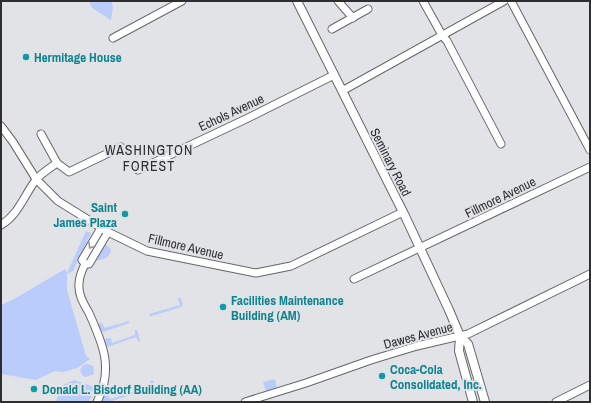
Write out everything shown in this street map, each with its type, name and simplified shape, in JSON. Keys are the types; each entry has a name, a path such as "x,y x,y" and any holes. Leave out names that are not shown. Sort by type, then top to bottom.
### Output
{"main road":[{"name":"Seminary Road","path":"297,1 403,212 450,310 460,336 468,344 485,402"},
{"name":"Seminary Road","path":"460,336 459,351 473,402"}],"street":[{"path":"113,38 182,1"},
{"path":"338,1 353,18"},
{"path":"423,1 447,41 501,144"},
{"path":"342,91 442,34 504,1"},
{"path":"511,1 590,150"},
{"path":"332,29 368,9"},
{"name":"Echols Avenue","path":"138,170 334,75"},
{"name":"Fillmore Avenue","path":"1,126 13,142 36,180 58,201 104,230 147,252 256,273 290,266 403,212"},
{"path":"41,134 57,163 69,172 121,147"},
{"path":"1,225 10,219 36,180 57,163"},
{"name":"Fillmore Avenue","path":"354,279 590,167"},
{"path":"97,402 103,385 105,364 100,336 80,297 79,280 85,264 89,264 104,230"},
{"name":"Dawes Avenue","path":"245,402 306,383 371,360 417,346 460,336 590,274"},
{"path":"556,402 590,385"}],"shaded area":[{"path":"89,1 111,1 113,7 111,20 92,8"},
{"path":"86,231 91,233 73,271 67,274 67,290 86,356 90,359 77,368 63,372 55,371 36,380 1,374 1,305 65,269 67,273"},
{"path":"105,244 111,249 110,254 106,258 95,261"},
{"path":"178,298 181,298 183,305 181,307 149,316 149,314 180,305"},
{"path":"129,321 129,323 103,332 98,325 101,322 105,328"},
{"path":"135,330 137,330 139,342 136,337 107,347 104,340 106,338 111,338 112,343 135,335"},
{"path":"87,364 93,366 94,374 86,377 83,376 80,370 83,365"},
{"path":"275,379 277,388 266,391 263,382"},
{"path":"74,380 95,387 89,402 56,402 60,390 59,387"},
{"path":"152,380 157,391 156,393 154,393 152,388 109,402 101,402 104,396 108,395 110,399 151,386 150,382"}],"place":[{"name":"Hermitage House","path":"26,57"},
{"name":"Saint James Plaza","path":"125,214"},
{"name":"Facilities Maintenance Building (AM)","path":"223,307"},
{"name":"Coca-Cola Consolidated, Inc.","path":"382,376"},
{"name":"Donald L. Bisdorf Building (AA)","path":"34,389"}],"district":[{"name":"WASHINGTON FOREST","path":"149,158"}]}
